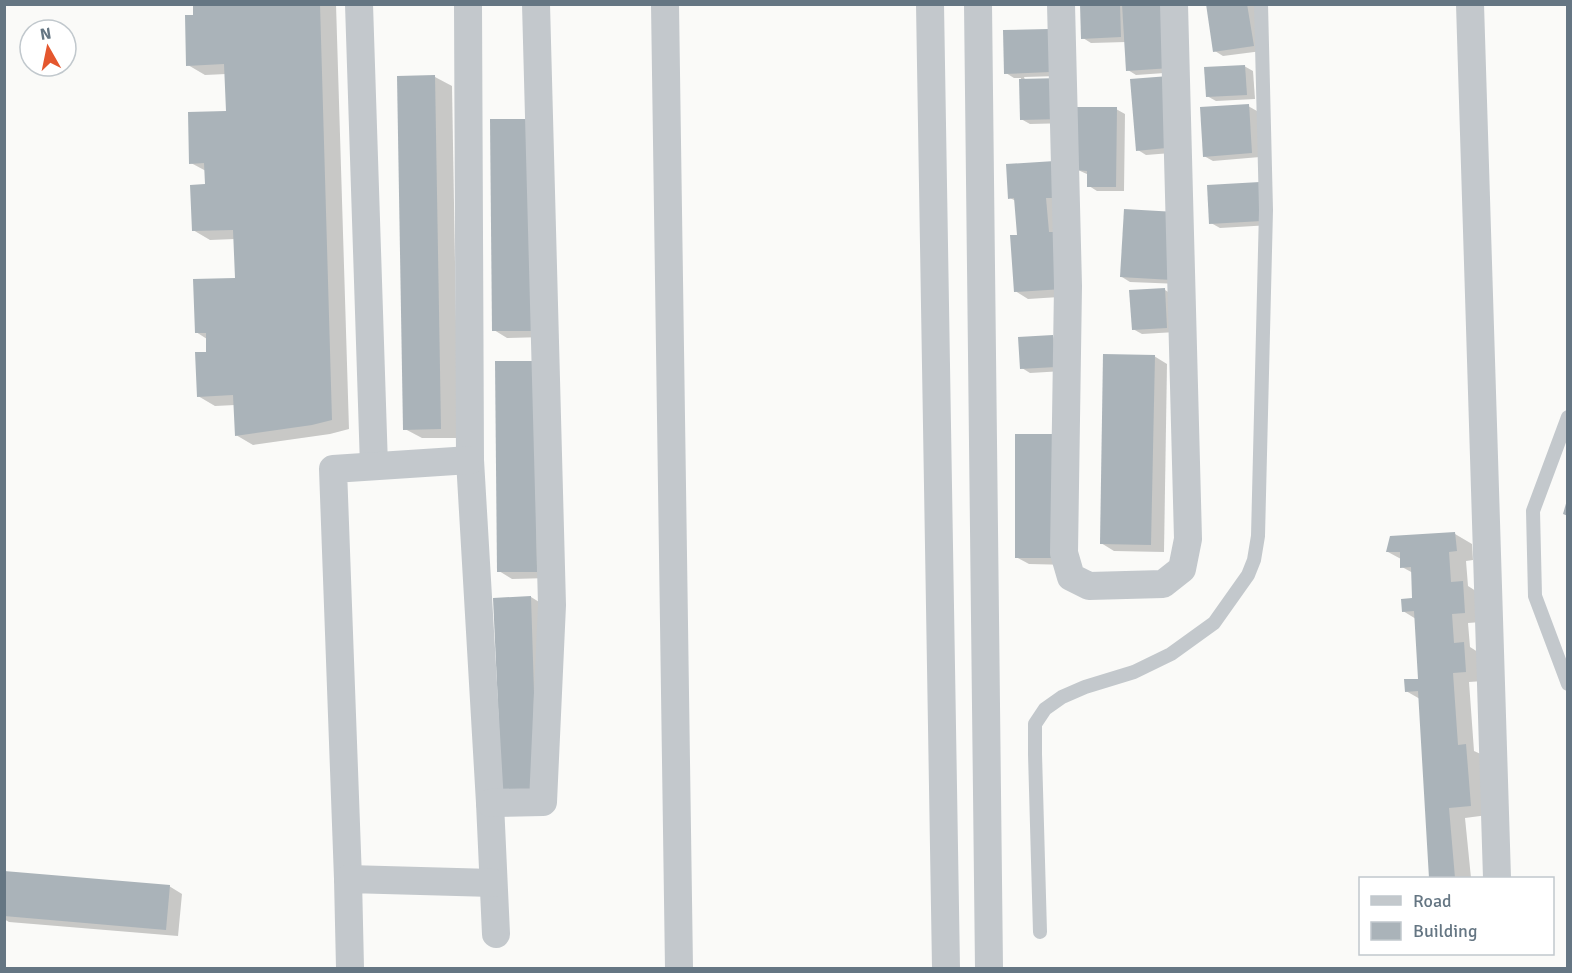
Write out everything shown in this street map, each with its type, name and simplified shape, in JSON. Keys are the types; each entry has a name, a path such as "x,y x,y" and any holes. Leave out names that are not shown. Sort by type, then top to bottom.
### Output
{"street":[{"path":"359,4 374,466"},
{"path":"468,4 470,459 496,934"},
{"path":"490,803 543,802 552,605 536,4"},
{"path":"665,4 679,969"},
{"path":"930,4 946,969"},
{"path":"978,4 989,969"},
{"path":"1061,4 1068,286 1064,553 1071,577 1089,586 1163,584 1182,569 1188,539 1174,4"},
{"path":"1470,4 1497,877"},
{"path":"350,969 333,469 470,459"},
{"path":"348,879 493,883"}],"lane":[{"path":"1040,932 1035,724 1044,709 1062,697 1085,687 1134,672 1171,654 1214,623 1233,598 1254,560 1258,536 1266,210 1261,4"},
{"path":"1568,417 1533,511 1535,596 1568,684"}],"building":[{"path":"193,4 320,4 332,420 235,436 233,395 197,397 195,352 206,352 206,333 195,333 193,279 235,278 233,230 192,231 190,185 205,184 204,163 189,164 188,112 226,111 224,64 186,66 185,15 193,15"},
{"path":"1080,4 1120,4 1121,37 1081,39"},
{"path":"1122,4 1166,4 1171,68 1126,71"},
{"path":"1206,4 1247,4 1254,46 1213,52"},
{"path":"1049,29 1050,72 1004,74 1003,30"},
{"path":"1245,65 1247,95 1206,97 1204,67"},
{"path":"435,75 441,429 403,430 397,76"},
{"path":"1169,76 1176,147 1136,151 1130,79"},
{"path":"1062,78 1062,119 1020,120 1019,79"},
{"path":"1249,104 1252,153 1203,157 1200,107"},
{"path":"1076,107 1117,107 1116,187 1087,187 1087,171 1076,170"},
{"path":"490,119 529,119 532,331 492,331"},
{"path":"1055,161 1057,198 1046,198 1049,232 1059,232 1063,289 1014,292 1010,235 1017,235 1014,198 1008,199 1006,164"},
{"path":"1260,182 1262,221 1209,224 1207,185"},
{"path":"1124,209 1176,212 1172,280 1120,277"},
{"path":"1165,288 1167,328 1132,330 1129,290"},
{"path":"1053,335 1056,367 1020,369 1018,337"},
{"path":"1103,354 1155,355 1151,545 1100,544"},
{"path":"495,361 534,361 537,572 497,572"},
{"path":"1015,434 1058,434 1058,558 1015,558"},
{"path":"1568,500 1568,516 1563,514"},
{"path":"1455,532 1457,551 1449,552 1451,582 1463,581 1465,613 1452,614 1454,643 1464,642 1466,672 1453,673 1458,745 1466,744 1471,806 1449,808 1455,877 1429,877 1418,691 1405,692 1404,679 1418,679 1414,611 1402,612 1401,599 1412,598 1411,567 1400,568 1400,552 1386,552 1390,536"},
{"path":"531,596 534,693 532,791 502,793 493,598"},
{"path":"4,871 170,885 166,930 4,916"}]}
